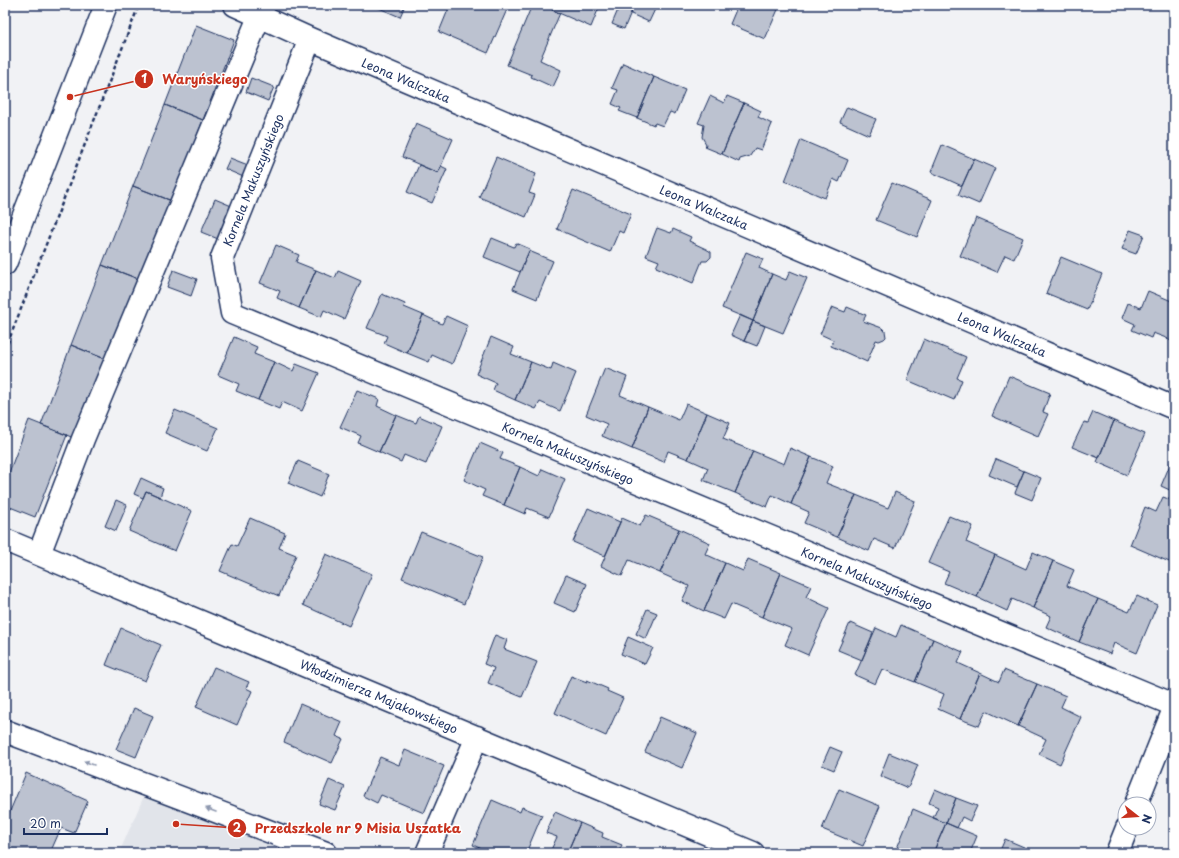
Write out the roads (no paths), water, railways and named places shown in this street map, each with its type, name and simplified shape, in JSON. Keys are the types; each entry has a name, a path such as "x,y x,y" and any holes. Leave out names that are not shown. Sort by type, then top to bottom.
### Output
{"street":[{"path":"5,264 106,5"},
{"name":"Leona Walczaka","path":"235,5 262,11 310,38 1174,408"},
{"path":"39,554 83,439 262,11"},
{"name":"Kornela Makuszyńskiego","path":"310,38 222,258 232,313 1174,706"},
{"name":"Włodzimierza Majakowskiego","path":"5,540 753,853"},
{"path":"1139,796 1174,709"},
{"path":"5,731 326,853"},
{"path":"427,853 477,737"},
{"path":"1117,853 1124,836"}],"place":[{"name":"Waryńskiego","path":"70,97"},
{"name":"Przedszkole nr 9 Misia Uszatka","path":"176,824"}]}
